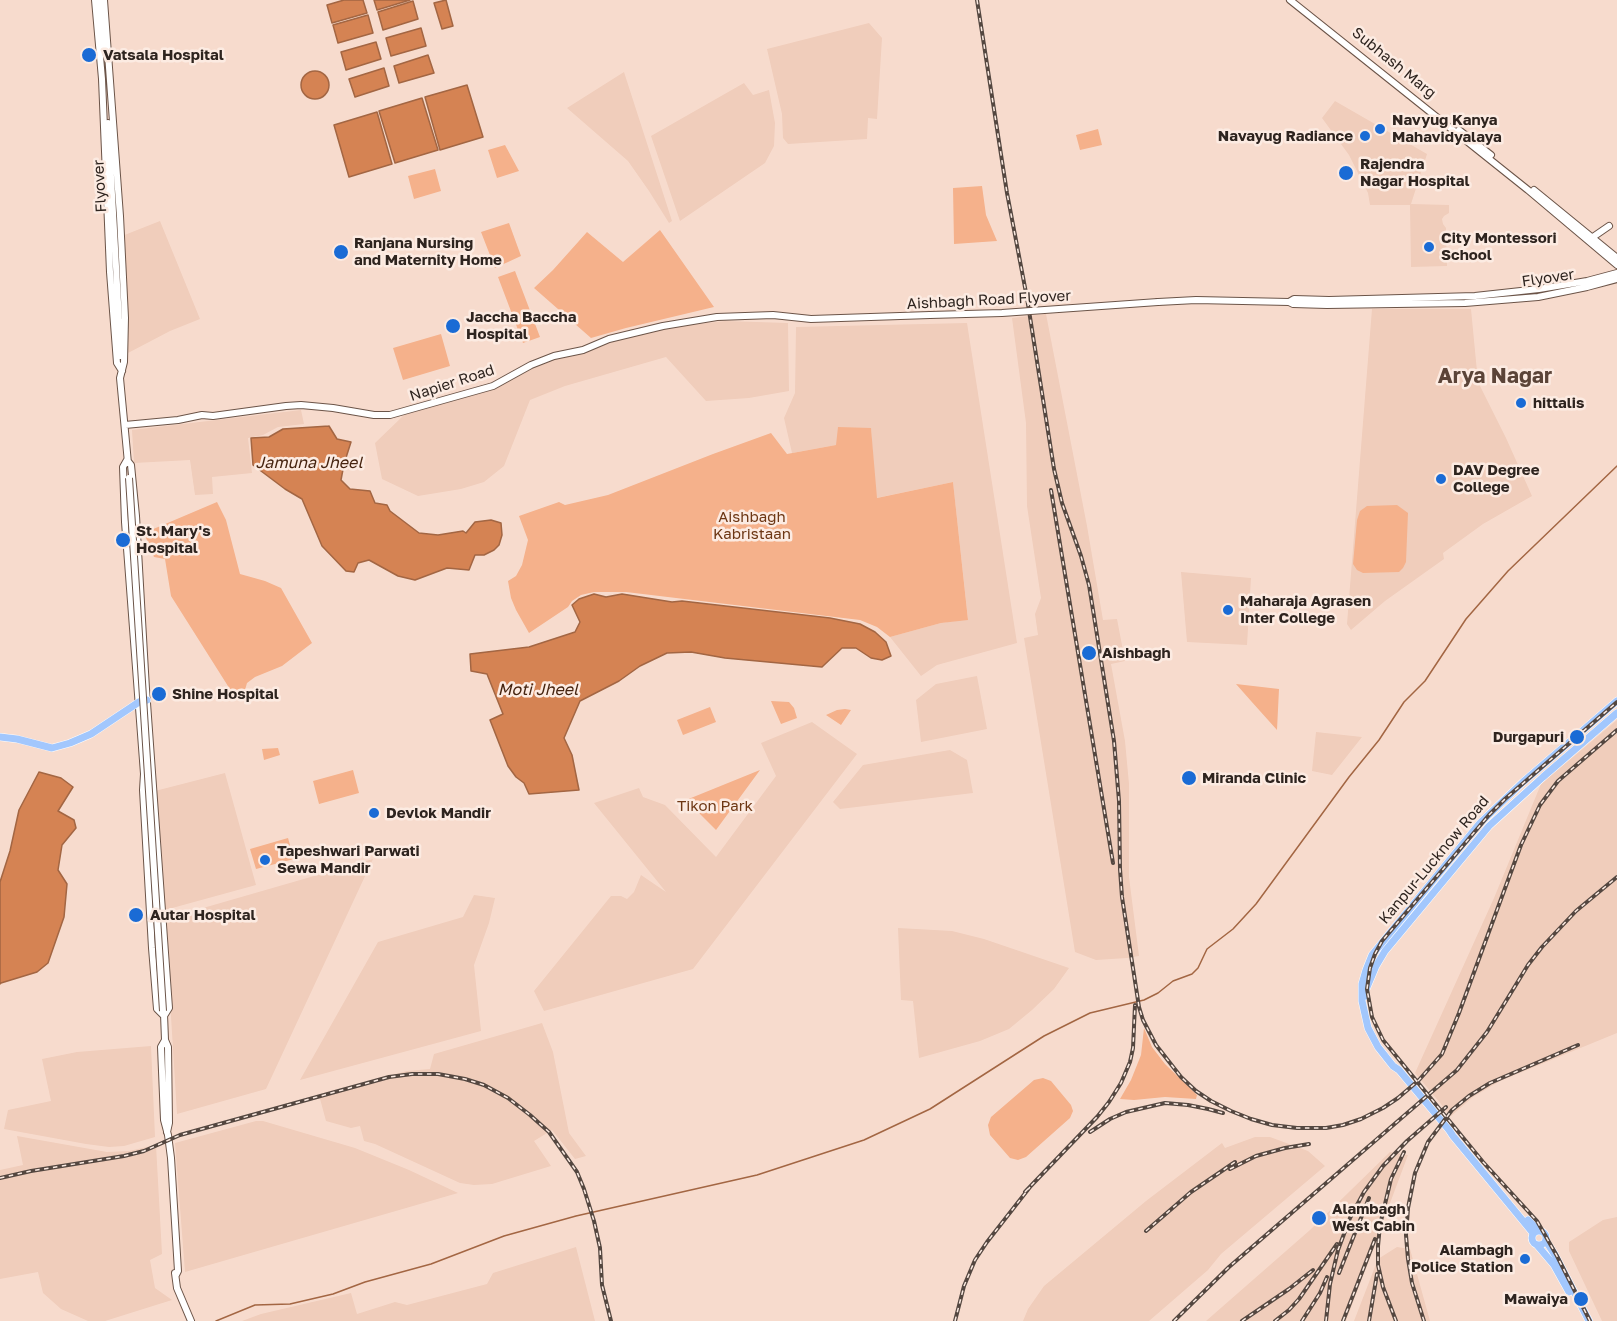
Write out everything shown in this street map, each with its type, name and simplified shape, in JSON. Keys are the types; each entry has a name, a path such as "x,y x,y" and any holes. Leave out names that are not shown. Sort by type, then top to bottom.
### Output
{"main road":[{"path":"95,0 102,79 111,294 117,363 122,373 126,403 124,407 127,425 127,459 164,1013 165,1040 161,1047 164,1125 168,1132 178,1271 177,1288 191,1321"},
{"name":"Flyover","path":"100,0 122,373"},
{"path":"104,0 125,318 122,373"},
{"path":"1290,0 1528,190 1617,265"},
{"name":"Subhash Marg","path":"1297,0 1617,258"},
{"path":"1593,237 1609,226"},
{"path":"1473,299 1617,276"},
{"name":"Flyover","path":"1473,299 1548,292 1617,276"},
{"name":"Aishbagh Road Flyover","path":"811,319 1002,313 1196,300 1289,302 1294,299 1473,299"},
{"name":"Napier Road","path":"127,425 301,405 390,415 493,386 531,365 554,356 583,350 609,339 663,326 717,317 773,315 811,319"},
{"path":"127,459 123,467 125,522 169,1008 164,1013"},
{"path":"127,459 131,465 136,516 156,999 157,1009 164,1013"},
{"path":"0,737 17,738 52,748 91,734 143,701"},
{"name":"Kanpur-Lucknow Road","path":"1535,1232 1456,1134 1447,1127 1378,1047 1368,1028 1362,1001 1362,988 1365,970 1372,955 1479,823 1617,701"},
{"name":"Kanpur-Lucknow Road","path":"1399,1071 1397,1064 1376,1038 1367,1010 1365,992 1385,951 1489,826 1617,713"},
{"path":"1535,1232 1544,1232 1587,1321 1554,1265 1532,1240 1535,1232"},
{"path":"1537,1245 1546,1240"}],"shaded area":[{"path":"869,23 882,38 877,119 868,118 867,139 788,144 783,138 782,114 767,49"},
{"path":"624,72 672,221 669,223 628,161 567,108"},
{"path":"744,83 753,95 769,90 775,123 774,146 765,163 680,221 651,136"},
{"name":"Navayug Radiance","path":"1335,101 1427,154 1411,204 1449,205 1449,213 1442,219 1446,228 1447,266 1411,267 1410,205 1370,205 1368,193 1349,155 1322,118"},
{"path":"160,221 200,319 170,331 128,353 122,236"},
{"name":"DAV Degree College","path":"1372,309 1471,309 1478,382 1532,496 1483,524 1443,553 1444,559 1385,601 1351,630 1347,624"},
{"path":"1046,314 1103,620 1117,619 1125,661 1111,664 1125,741 1129,784 1129,877 1139,956 1127,958 1096,960 1075,952 1024,638 1038,635 1035,614 1041,598 1027,506 1026,423 1012,318"},
{"path":"725,321 788,323 789,391 749,398 706,401 666,357 565,386 530,400 504,466 484,482 461,489 418,496 382,479 375,443 404,415 492,390 531,367 567,354 671,327"},
{"path":"967,323 1017,643 937,665 921,676 890,637 941,623 968,619 953,482 876,498 871,429 836,445 792,453 784,418 795,393 796,327"},
{"path":"301,410 304,424 278,427 263,435 248,438 252,473 212,477 213,494 195,495 190,460 134,463 132,430"},
{"path":"1181,572 1251,578 1247,645 1187,642"},
{"path":"977,676 987,729 921,742 916,700 936,684"},
{"path":"1617,720 1617,1033 1500,1081 1473,1097 1451,1116 1415,1073 1494,898 1541,784"},
{"path":"812,722 857,754 693,969 544,1011 534,991 611,896 621,896 627,899 634,892 641,875 666,892 594,803 639,788 643,797 665,805 716,857 776,776 761,743"},
{"path":"1316,732 1362,737 1332,775 1312,771"},
{"path":"950,750 967,760 973,793 840,809 833,802 863,765"},
{"path":"225,773 256,885 165,910 155,791"},
{"path":"373,859 266,1089 177,1114 165,919"},
{"path":"474,895 495,898 474,965 481,1031 300,1080 378,942 463,917"},
{"path":"898,928 952,931 984,939 1069,968 1054,989 1009,1029 980,1041 919,1058 913,1001 901,1000"},
{"path":"542,1023 553,1052 569,1133 586,1156 575,1159 552,1130 534,1141 551,1166 492,1184 474,1185 460,1183 364,1141 360,1126 351,1128 326,1121 319,1095 407,1071 430,1069 434,1054"},
{"path":"151,1046 155,1137 124,1146 109,1147 4,1129 8,1110 51,1101 42,1059 77,1052"},
{"path":"263,1121 355,1148 458,1193 185,1272 175,1143"},
{"path":"17,1136 107,1152 129,1151 156,1145 162,1254 150,1260 155,1288 172,1300 105,1321 88,1321 61,1309 43,1293 38,1272 0,1279 0,1170 23,1165"},
{"path":"1255,1137 1270,1137 1308,1151 1325,1166 1221,1254 1208,1270 1149,1321 1023,1321 1028,1309 1044,1286 1146,1201 1222,1143 1225,1148"},
{"path":"1390,1152 1408,1155 1346,1321 1206,1321 1310,1230"},
{"path":"1617,1217 1617,1321 1602,1321 1569,1251 1569,1242 1603,1220"},
{"path":"576,1247 595,1321 242,1321 261,1314 351,1293 357,1314 395,1302 407,1305 487,1284 493,1273"},
{"path":"1397,1247 1410,1249 1430,1321 1354,1321 1378,1259"}],"green space":[{"path":"1098,129 1102,145 1080,150 1076,135"},
{"path":"505,145 519,171 497,178 488,150"},
{"path":"435,169 441,191 414,199 408,176"},
{"path":"982,186 986,215 997,241 954,244 953,188"},
{"path":"509,223 521,256 495,268 481,232"},
{"path":"660,230 714,307 591,338 534,288 587,232 623,262"},
{"path":"515,271 540,337 523,343 498,277"},
{"path":"441,334 450,366 403,380 393,348"},
{"name":"Aishbagh Kabristaan","path":"838,427 871,428 877,498 953,482 968,620 941,623 890,637 877,627 860,620 626,592 594,592 581,595 568,607 529,633 511,598 508,581 516,576 522,565 528,540 519,516 559,502 565,505 608,495 771,433 787,454 836,445"},
{"path":"217,502 226,520 240,574 281,588 312,643 282,666 255,677 247,683 245,690 233,694 171,596 165,559 154,557 144,533"},
{"path":"1397,505 1408,513 1406,562 1403,568 1399,572 1363,573 1357,570 1353,564 1360,511 1367,506"},
{"path":"1236,684 1279,689 1277,730 1251,701"},
{"path":"771,701 789,702 797,718 781,724"},
{"path":"710,707 716,722 683,735 677,720"},
{"path":"837,710 851,710 841,725 826,715"},
{"path":"278,748 280,755 264,760 262,749"},
{"path":"353,770 359,793 319,804 313,781"},
{"name":"Tikon Park","path":"760,770 716,830 686,800"},
{"path":"288,838 294,859 256,869 250,849"},
{"path":"1144,1028 1152,1047 1165,1064 1197,1095 1196,1099 1165,1097 1120,1099 1141,1055"},
{"path":"1043,1078 1051,1081 1071,1105 1073,1111 1070,1118 1026,1157 1018,1160 1010,1158 990,1135 988,1125 991,1117 1034,1080"}],"water":[{"path":"344,0 363,0 367,13 332,23 327,5"},
{"path":"374,0 410,0 377,10"},
{"path":"446,0 453,26 442,29 434,3"},
{"path":"413,1 418,19 383,30 378,12"},
{"path":"368,15 373,33 338,43 333,25"},
{"path":"421,28 426,46 391,56 386,38"},
{"path":"376,42 381,59 346,70 341,52"},
{"path":"428,55 434,73 399,83 394,66"},
{"path":"384,68 389,86 355,97 349,79"},
{"path":"315,71 325,75 329,85 325,95 315,99 305,95 301,85 305,75"},
{"path":"467,85 483,137 440,150 425,97"},
{"path":"422,98 438,150 395,163 379,111"},
{"path":"377,112 392,164 349,177 334,125"},
{"name":"Jamuna Jheel","path":"329,426 337,439 351,442 341,480 350,489 370,491 375,503 387,505 390,511 419,533 438,535 463,531 466,533 475,522 491,520 501,523 502,535 499,545 484,555 475,555 469,570 447,568 415,580 398,576 369,560 358,563 354,572 346,571 322,546 302,499 253,465 251,438 269,437 283,429"},
{"name":"Moti Jheel","path":"594,594 606,597 622,594 672,602 682,601 830,618 860,624 875,632 886,642 891,656 882,660 871,658 856,648 842,648 822,667 725,658 691,652 667,653 580,701 564,738 572,755 579,790 529,794 524,783 508,766 490,720 503,714 487,674 471,671 470,654 529,647 575,632 580,622 572,605 579,599"},
{"path":"39,772 61,778 73,787 58,811 74,820 76,828 62,845 58,870 67,884 64,917 48,963 37,972 0,984 0,882 19,810"}],"waterway":[{"path":"216,1321 255,1305 290,1304 333,1294 365,1282 431,1264 504,1236 576,1216 757,1175 864,1140 930,1109 1044,1036 1090,1013 1144,1000 1158,993 1173,981 1192,974 1198,968 1207,949 1233,929 1256,904 1349,777 1379,740 1404,702 1425,681 1466,619 1508,571 1617,466"}],"railway":[{"path":"977,0 1054,469 1062,503 1089,585 1114,741 1119,801 1122,897 1139,1007 1156,1045 1181,1077 1196,1091 1231,1111 1272,1125 1297,1128 1326,1128 1343,1125 1361,1119 1398,1098 1419,1080 1442,1054 1521,845 1540,805 1558,781 1617,730"},
{"path":"1051,490 1113,863"},
{"path":"1590,1321 1537,1221 1483,1162 1383,1040 1372,1017 1367,989 1370,968 1382,941 1489,815 1617,702"},
{"path":"1174,1321 1229,1267 1457,1070 1487,1032 1528,965 1542,947 1576,911 1617,877"},
{"path":"1025,1192 1097,1117 1121,1083 1133,1048 1135,1005"},
{"path":"1424,1321 1412,1283 1406,1235 1408,1208 1415,1173 1428,1142 1452,1110 1469,1096 1490,1083 1578,1045"},
{"path":"0,1178 144,1151 180,1135 389,1077 438,1074 465,1079 484,1085 508,1098 530,1115 549,1132 577,1172 594,1221 600,1248 602,1285 611,1321"},
{"path":"1090,1132 1126,1112 1165,1103 1188,1105 1223,1113"},
{"path":"1326,1321 1330,1284 1338,1250 1350,1218 1364,1192 1383,1166 1407,1141 1446,1107"},
{"path":"1230,1169 1256,1156 1309,1144"},
{"path":"1396,1321 1383,1287 1378,1265 1378,1246 1380,1225 1391,1179 1404,1152"},
{"path":"1146,1231 1191,1192 1235,1162"},
{"path":"955,1321 964,1286 975,1260 1030,1187"},
{"path":"1339,1273 1369,1198"},
{"path":"1343,1321 1375,1239"},
{"path":"1275,1321 1299,1299 1337,1244"},
{"path":"1242,1321 1313,1270"},
{"path":"1369,1321 1377,1274"},
{"path":"1302,1321 1320,1293 1327,1277"}],"place":[{"name":"Vatsala Hospital","path":"89,55"},
{"name":"Navyug Kanya Mahavidyalaya","path":"1380,129"},
{"name":"Navayug Radiance","path":"1365,136"},
{"name":"Rajendra Nagar Hospital","path":"1346,173"},
{"name":"City Montessori School","path":"1429,247"},
{"name":"Ranjana Nursing and Maternity Home","path":"341,252"},
{"name":"Jaccha Baccha Hospital","path":"453,326"},
{"name":"hittalis","path":"1521,403"},
{"name":"DAV Degree College","path":"1441,479"},
{"name":"St. Mary's Hospital","path":"123,540"},
{"name":"Maharaja Agrasen Inter College","path":"1228,610"},
{"name":"Aishbagh","path":"1089,653"},
{"name":"Shine Hospital","path":"159,694"},
{"name":"Durgapuri","path":"1577,737"},
{"name":"Miranda Clinic","path":"1189,778"},
{"name":"Devlok Mandir","path":"374,813"},
{"name":"Tapeshwari Parwati Sewa Mandir","path":"265,860"},
{"name":"Autar Hospital","path":"136,915"},
{"name":"Alambagh West Cabin","path":"1319,1218"},
{"name":"Alambagh Police Station","path":"1525,1259"},
{"name":"Mawaiya","path":"1581,1299"}],"district":[{"name":"Arya Nagar","path":"1495,376"}]}
